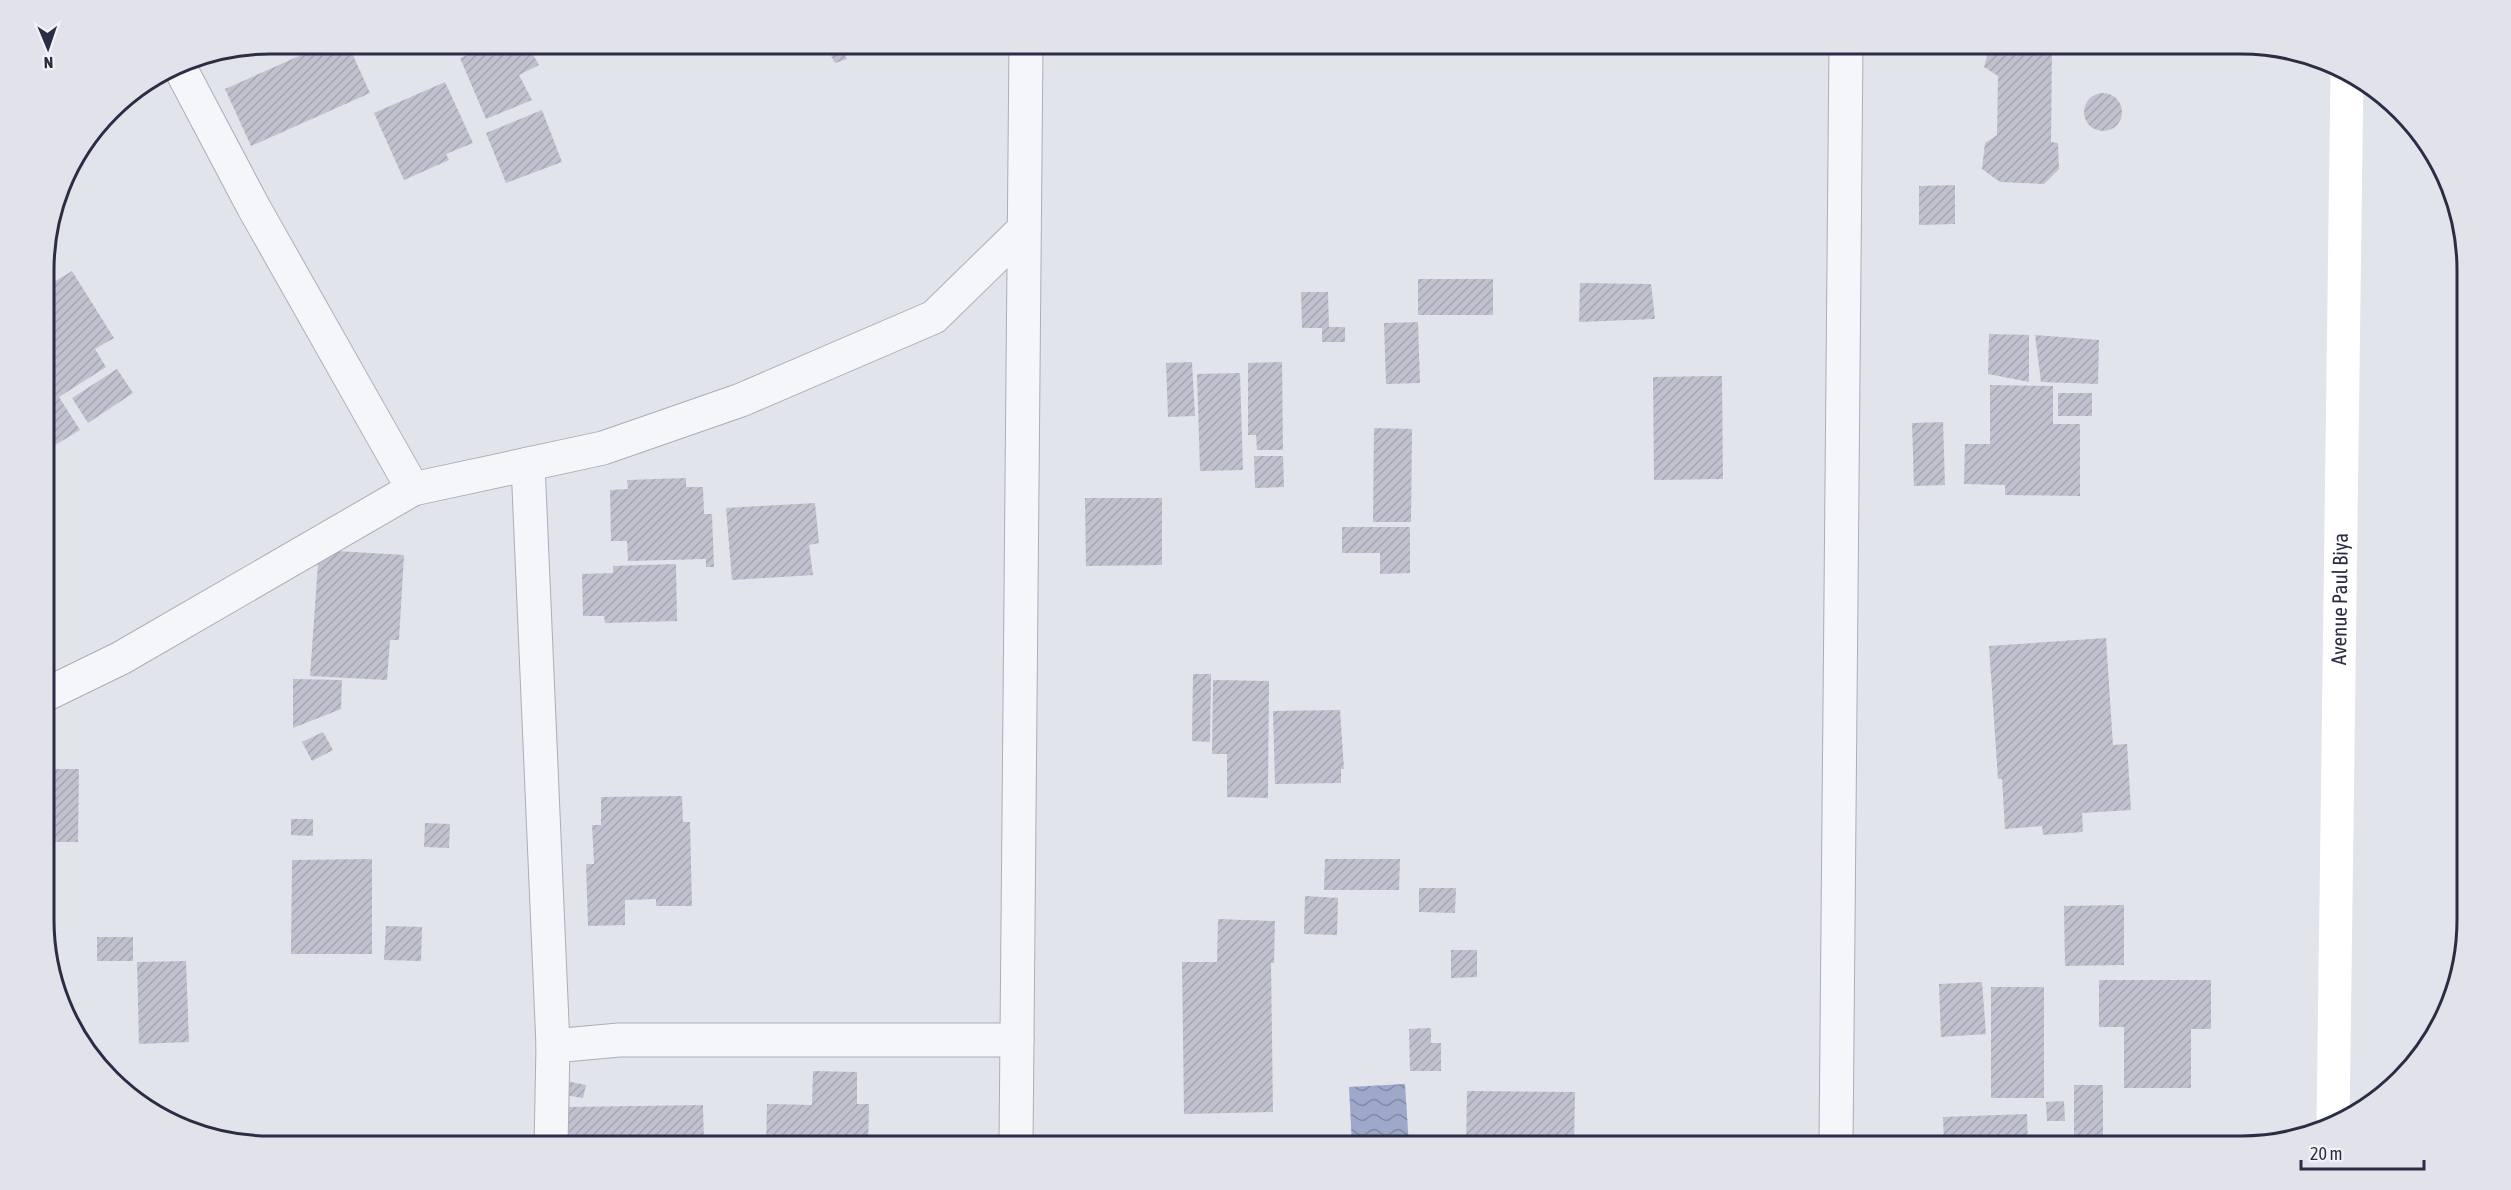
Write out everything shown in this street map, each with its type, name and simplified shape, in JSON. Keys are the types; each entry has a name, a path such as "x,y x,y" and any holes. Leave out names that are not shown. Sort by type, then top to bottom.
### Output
{"main road":[{"name":"Avenue Paul Biya","path":"2334,1115 2347,82"}],"street":[{"path":"1016,1136 1026,54"},
{"path":"1836,1136 1846,54"},
{"path":"183,73 254,208 413,489"},
{"path":"54,691 121,658 413,489 603,448 741,400 934,317 1024,229"},
{"path":"528,464 553,1046 550,1136"},
{"path":"553,1046 619,1040 1017,1040"}],"water":[{"path":"1405,1084 1408,1136 1351,1136 1349,1087"}],"building":[{"path":"304,54 352,54 370,93 251,146 225,89"},
{"path":"470,54 533,54 539,65 519,75 532,100 486,119 460,58"},
{"path":"830,54 845,54 847,59 835,63"},
{"path":"1988,54 2052,54 2051,142 2058,143 2059,169 2044,184 2000,182 1982,169 1985,143 1997,135 1998,76 1984,67"},
{"path":"445,82 473,143 446,154 449,160 404,180 374,113"},
{"path":"2103,93 2110,94 2116,99 2121,105 2121,119 2116,125 2110,130 2103,131 2096,130 2090,125 2085,119 2084,112 2085,105 2090,99 2096,94"},
{"path":"542,110 562,162 506,183 486,133"},
{"path":"1955,185 1955,224 1919,225 1919,186"},
{"path":"72,271 114,338 95,349 106,367 59,397 80,430 54,446 54,282"},
{"path":"1418,279 1493,279 1493,315 1418,315"},
{"path":"1580,283 1651,284 1655,319 1579,322"},
{"path":"1301,292 1328,292 1329,327 1345,327 1345,342 1322,342 1322,328 1302,328"},
{"path":"1418,322 1420,383 1386,384 1384,323"},
{"path":"1989,334 2029,335 2029,382 1988,374"},
{"path":"2035,335 2099,340 2098,384 2041,382"},
{"path":"1192,362 1195,416 1168,417 1166,363"},
{"path":"1282,362 1283,450 1257,450 1256,435 1248,435 1248,363"},
{"path":"117,369 133,393 88,423 72,398"},
{"path":"1240,373 1243,470 1200,471 1197,374"},
{"path":"1722,376 1723,479 1654,480 1653,377"},
{"path":"1990,385 2053,386 2053,424 2080,424 2080,496 2005,495 2005,485 1964,484 1965,444 1990,444"},
{"path":"2058,393 2092,393 2092,416 2058,416"},
{"path":"1943,422 1945,485 1914,486 1912,423"},
{"path":"1374,428 1412,429 1411,522 1373,522"},
{"path":"1254,456 1283,456 1284,487 1255,488"},
{"path":"686,478 686,487 703,487 704,514 712,514 714,567 706,567 706,559 628,561 627,541 611,541 610,490 628,489 627,480"},
{"path":"1085,498 1162,498 1162,565 1086,566"},
{"path":"815,503 819,543 809,545 813,575 732,580 726,508"},
{"path":"1342,527 1410,527 1410,573 1380,574 1380,553 1342,553"},
{"path":"319,550 404,555 399,640 390,640 387,680 310,676"},
{"path":"676,564 677,621 605,623 604,616 583,616 582,574 613,573 613,566"},
{"path":"2106,638 2113,745 2127,744 2131,810 2082,813 2083,832 2043,835 2042,826 2005,829 2002,779 1998,779 1989,646"},
{"path":"1193,674 1211,674 1210,742 1192,741"},
{"path":"293,679 342,680 341,709 293,728"},
{"path":"1213,680 1269,681 1268,798 1227,797 1227,754 1212,754"},
{"path":"1340,710 1344,769 1341,769 1341,783 1275,784 1273,711"},
{"path":"323,732 333,750 312,761 302,742"},
{"path":"54,769 79,769 78,842 54,842"},
{"path":"682,796 683,822 690,822 692,906 656,906 656,899 625,900 625,925 588,926 586,864 594,864 592,825 601,825 601,797"},
{"path":"291,819 313,819 313,836 291,835"},
{"path":"425,823 450,824 449,848 424,847"},
{"path":"372,859 372,954 291,954 292,860"},
{"path":"1325,859 1400,859 1399,890 1324,890"},
{"path":"1419,888 1456,888 1455,913 1419,912"},
{"path":"1305,896 1338,898 1337,935 1304,934"},
{"path":"2124,905 2124,965 2065,966 2064,906"},
{"path":"1218,919 1275,921 1274,963 1271,963 1273,1112 1184,1114 1182,962 1217,962"},
{"path":"386,926 422,927 421,961 384,960"},
{"path":"97,937 133,937 133,961 97,961"},
{"path":"1451,950 1477,950 1477,977 1451,978"},
{"path":"186,961 189,1042 139,1044 137,962"},
{"path":"2099,980 2211,980 2211,1029 2191,1029 2191,1088 2124,1088 2124,1027 2099,1027"},
{"path":"1982,982 1986,1034 1941,1037 1939,984"},
{"path":"1991,987 2044,987 2044,1098 1991,1098"},
{"path":"1431,1028 1431,1043 1441,1043 1441,1071 1410,1071 1409,1029"},
{"path":"813,1071 857,1072 857,1104 869,1104 868,1136 766,1136 767,1104 812,1105"},
{"path":"561,1080 586,1085 583,1098 558,1094"},
{"path":"2074,1085 2103,1085 2103,1136 2074,1136"},
{"path":"1467,1091 1575,1092 1574,1136 1466,1136"},
{"path":"2064,1101 2065,1121 2047,1121 2046,1102"},
{"path":"703,1105 704,1136 569,1136 568,1107"},
{"path":"2027,1114 2028,1136 1944,1136 1943,1117"}]}
